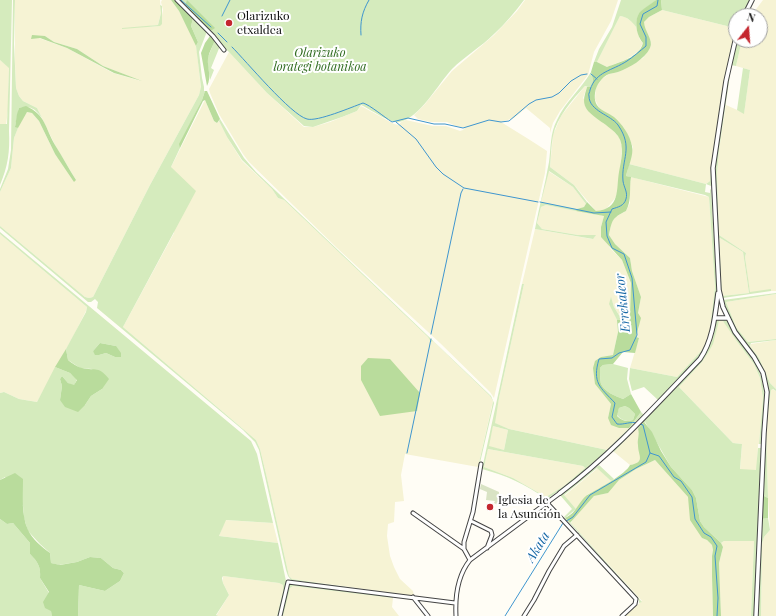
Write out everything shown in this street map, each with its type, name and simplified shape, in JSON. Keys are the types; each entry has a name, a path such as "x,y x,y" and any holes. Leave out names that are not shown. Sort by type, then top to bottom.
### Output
{"street":[{"path":"177,0 213,36 224,50"},
{"path":"456,616 455,604 462,572 470,560 486,550 592,468 700,359 707,346 715,318 719,290 713,168 726,81 734,48"},
{"path":"719,290 728,318 739,339 754,357 763,373 767,392 756,616"},
{"path":"715,318 728,318"},
{"path":"464,549 464,542 471,521 481,464"},
{"path":"547,503 636,599 635,604 622,616"},
{"path":"413,513 464,549 470,560"},
{"path":"471,521 491,531 492,535 486,550"},
{"path":"524,616 564,546 578,535"},
{"path":"280,616 288,582 413,597 455,604"},
{"path":"413,597 428,616"}],"shaded area":[{"path":"15,0 160,0 161,13 158,25 142,27 160,26 163,10 161,2 162,0 171,0 179,11 196,44 201,88 199,95 150,185 93,297 85,297 0,226 0,192 11,168 14,138 21,120 27,112 32,113 39,121 55,154 76,180 55,145 37,108 23,101 19,96 16,88","holes":["45,36 54,42 77,49 103,66 141,81 113,73 67,48 39,38"]},
{"path":"525,0 618,0 611,21 594,52 588,75 560,111 553,123 550,133 550,128 526,108 514,118 501,122 547,151 545,173 494,398 490,392 440,343 337,248 249,162 219,114 209,89 229,52 267,93 304,127 313,127 330,122 357,111 361,106 394,124 399,125 401,122 406,120 433,126 446,126 460,131 465,128 447,122 431,122 418,119 414,115 452,71 494,35 517,11"},
{"path":"763,0 776,0 776,291 771,290 751,293 745,257 746,253 719,235 717,174 726,105 744,113 750,70 736,66 740,48 768,48 768,8 757,8"},
{"path":"662,10 728,26 728,48 731,48 722,91 710,181 706,184 629,164 633,147 624,128 614,118 599,108 595,99 596,87 602,79 609,74 618,72 643,58 650,48 651,42 644,27 644,22 649,17"},
{"path":"620,16 625,17 634,23 640,40 643,43 638,52 625,60 607,67 597,62"},
{"path":"0,60 9,67 8,110 6,125 0,124"},
{"path":"585,86 587,87 583,98 619,137 622,146 619,187 616,197 607,208 601,211 596,211 574,185 550,167 553,135 561,116"},
{"path":"205,100 214,121 217,123 219,121 242,161 272,189 278,198 284,200 431,341 433,341 490,396 493,401 478,467 405,454 401,475 404,501 395,502 394,522 388,524 387,536 390,556 394,567 400,579 413,591 414,596 292,579 289,576 260,449 256,440 123,327 174,233 171,167"},
{"path":"548,171 573,187 586,204 584,207 577,209 541,202"},
{"path":"631,177 709,197 715,287 710,329 703,349 677,377 630,368 639,338 636,337 639,327 638,313 641,297 632,271 630,258 615,244 609,235 611,223 615,217 626,211 630,203"},
{"path":"546,205 604,216 601,227 610,248 622,260 631,283 630,316 627,320 622,320 614,307 611,298 610,304 617,320 618,332 613,355 601,357 595,384 611,404 608,418 619,428 629,428 607,450 509,429 494,423 524,284 522,284 535,229 592,239 595,236 578,235 542,229 537,223 541,207"},
{"path":"0,234 87,307 74,335 37,402 19,399 4,392 0,393"},
{"path":"720,238 743,252 749,293 722,296"},
{"path":"776,294 776,339 748,342 736,327 726,302"},
{"path":"719,321 723,321 726,324 754,364 760,378 763,398 757,470 740,470 742,444 733,443 679,387 702,362 708,353"},
{"path":"776,340 776,389 770,383 759,358 750,346 751,344"},
{"path":"772,389 776,391 776,616 761,616 762,544 764,537 770,530 766,426"},
{"path":"493,426 508,430 504,450 488,447"},
{"path":"637,428 640,433 638,446 641,458 636,464 630,465 614,452"},
{"path":"488,449 583,466 585,468 564,486 546,497 513,478 484,467"},
{"path":"655,460 688,497 702,538 707,540 712,545 713,616 625,616 642,601 571,523 594,496 607,493 619,480 636,469"},
{"path":"598,468 611,481 596,491 588,494 576,509 564,496"},
{"path":"225,520 273,523 278,543 219,536"},
{"path":"724,541 754,541 751,616 721,616 719,563 723,547 721,543"},
{"path":"223,576 279,583 283,585 277,616 216,616 229,595 223,583"},
{"path":"293,586 393,598 392,607 399,616 283,616 288,592"}],"green space":[{"path":"0,0 12,0 9,146 7,165 0,185 0,124 7,124 9,68 0,60"},
{"path":"13,0 15,0 14,44 16,88 23,101 37,108 42,118 30,107 19,108 15,126 18,128 14,138 11,168 0,192 8,169 11,150"},
{"path":"171,0 175,0 193,18 191,26 198,42 196,46 179,11"},
{"name":"Olarizuko lorategi botanikoa","path":"175,0 524,0 510,18 498,30 452,69 428,100 414,114 399,122 386,119 361,105 357,111 342,117 313,127 304,126 267,93 228,51 220,46 211,68 214,70 210,80 208,57 215,40 206,32 199,52 205,91 171,167 196,191 123,327 256,440 260,449 289,576 292,579 393,594 291,580 288,576 286,570 259,450 255,442 243,430 97,308 98,302 95,299 88,302 0,228 0,226 85,297 93,297 150,185 199,95 201,87 196,46 198,42 191,26 193,18"},
{"path":"187,0 215,28 209,30 185,6"},
{"path":"621,0 656,0 640,13 636,27 625,17 620,16 597,62 594,62 599,49 612,27"},
{"path":"656,0 661,0 662,10 649,17 644,22 651,42 648,52 632,66 604,77 598,84 595,93 597,106 614,117 623,126 631,142 632,150 632,157 626,176 631,177 628,207 626,211 613,220 609,235 615,244 630,258 632,271 641,297 638,313 641,318 636,337 639,338 635,353 623,352 613,364 603,365 600,368 601,384 605,389 623,399 631,394 641,412 629,428 619,428 611,425 608,418 611,404 595,384 593,368 595,361 601,357 613,355 618,332 617,320 626,320 630,316 631,283 622,260 601,237 601,227 604,216 576,211 577,209 584,207 587,202 596,211 610,206 613,202 616,197 622,149 620,140 615,132 596,118 586,108 584,100 587,87 591,87 593,80 591,72 594,62 607,67 628,59 641,48 643,43 639,36 636,24 638,16 643,9","holes":["625,406 635,414 633,420 625,421 617,416 619,408"]},
{"path":"661,0 751,0 747,8 728,8 728,26 662,10"},
{"path":"160,5 162,6 162,24 160,26 122,29 158,25 161,13"},
{"path":"32,35 45,36 54,42 77,49 103,66 142,81 114,73 67,48 40,38 31,39"},
{"path":"210,36 215,40 208,58 209,76 207,86 201,53"},
{"path":"731,48 732,48 724,82 712,168 711,186 706,184 710,181 722,91"},
{"path":"735,48 740,48 736,66 731,65"},
{"path":"743,68 750,70 744,114 737,110"},
{"path":"591,72 593,80 591,88 585,86 570,103 558,122 553,136 550,167 574,185 587,202 586,204 573,187 549,171 541,202 577,209 576,211 546,205 541,207 537,223 542,229 578,235 596,235 593,239 535,229 555,125 564,107"},
{"path":"730,75 717,174 719,235 746,253 745,257 750,292 771,289 771,291 723,298 722,296 720,292 715,175 716,155","holes":["720,238 743,252 749,293 722,296"]},
{"path":"205,91 207,91 220,119 217,123 214,121 205,100 203,101 180,148 179,144 202,100"},
{"path":"26,106 38,114 44,122 55,145 76,180 74,182 55,154 39,121 32,113 27,112 18,128 15,127 19,108"},
{"path":"220,119 244,158 256,172 491,396 494,403 479,467 493,401 490,396 433,341 431,342 428,337 284,200 278,198 272,189 242,160 227,137 219,121"},
{"path":"629,164 706,184 705,192 710,193 711,189 717,290 709,338 705,348 694,363 658,400 644,387 632,391 629,379 630,368 677,377 703,349 710,329 715,287 709,197 626,176"},
{"path":"0,232 251,441 257,454 273,523 226,520 219,536 278,543 286,581 279,616 277,616 283,585 279,583 223,576 223,583 229,595 216,615 218,616 78,616 79,585 105,591 120,581 124,573 121,570 113,568 101,558 90,557 77,562 59,565 51,563 50,553 28,531 24,518 23,506 5,477 0,480 0,393 4,392 19,399 37,402 55,367 70,373 77,379 74,386 68,383 62,376 60,379 62,386 60,400 85,405 91,396 102,389 92,369 80,368 68,360 66,349 86,312 87,307 0,234","holes":["100,343 116,346 115,357 106,353 99,355 93,351"]},
{"path":"522,284 524,284 495,423 509,429 607,450 629,428 641,412 644,415 598,460 573,480 547,499 516,481 482,469","holes":["493,426 508,430 504,450 489,446","488,449 583,466 585,468 564,486 546,497 513,478 484,467"]},
{"path":"776,293 726,302 736,327 748,342 776,339 751,343 750,346 759,358 770,383 776,389 776,391 773,389 771,390 766,426 768,498 762,495 766,416 769,397 768,388 762,369 738,335 727,313 723,300"},
{"path":"611,297 614,307 622,320 617,320 609,304"},
{"path":"715,320 727,320 753,359 762,380 764,390 764,411 761,444 759,444 763,398 760,378 754,364 723,321 719,321 713,344 702,362 679,387 733,443 742,444 740,469 756,470 758,448 761,448 754,616 751,616 754,541 724,541 721,543 704,527 700,521 696,498 692,490 671,467 645,422 638,429 637,428 614,452 613,451 704,356 712,340"},
{"path":"100,343 116,346 121,353 121,357 115,357 106,353 95,355 93,351"},
{"path":"66,349 68,360 73,364 78,367 103,372 109,379 102,389 91,396 78,412 65,407 60,400 62,386 60,379 62,376 68,383 74,385 77,380 70,373 55,367"},
{"path":"368,358 390,359 420,393 417,411 380,416 361,380 361,366"},
{"path":"613,364 628,368 627,379 631,394 623,399 608,391 601,384 600,368 603,365"},
{"path":"625,406 635,414 633,420 629,421 621,419 617,415 619,408"},
{"path":"644,422 652,432 671,467 692,490 696,498 700,521 723,547 719,563 721,616 713,616 712,545 707,540 702,538 690,520 688,497 655,460 636,469 619,480 608,493 594,496 570,523 565,518 573,513 587,495 618,477 630,465 635,464 640,460 638,449 638,429"},
{"path":"599,465 614,479 611,481 597,468 564,495 576,509 565,518 564,517 572,509 560,495"},
{"path":"15,473 23,479 23,511 28,530 35,540 50,553 51,563 60,565 77,562 90,557 101,558 113,568 121,570 124,573 120,581 105,591 79,585 78,616 52,616 51,611 45,608 43,602 49,592 40,578 38,565 30,554 30,543 13,523 7,524 0,519 0,480"},
{"path":"481,484 499,492 498,505 494,503 495,501 486,500 487,492 480,489"},
{"path":"762,495 768,498 768,518 762,519"},
{"path":"768,518 770,530 764,537 762,544 761,616 757,616 762,519"},
{"path":"0,519 7,524 13,523 30,543 30,554 38,565 40,578 49,593 52,616 0,616"},
{"path":"570,523 642,602 639,603 639,600"},
{"path":"291,584 393,596 393,598 293,586 290,588 283,616 281,616 289,585"}],"waterway":[{"path":"181,0 211,27"},
{"path":"222,16 230,0"},
{"path":"361,35 362,17 369,0"},
{"name":"Errekaleor","path":"637,423 632,422 617,424 612,417 615,403 599,384 596,374 599,359 612,358 619,353 630,350 637,335 632,278 624,254 612,248 607,236 606,222 612,209 622,205 626,199 627,194 623,181 626,153 625,140 623,133 615,121 596,109 590,101 589,94 593,84 600,75 627,61 646,46 646,37 640,24 643,14 657,6 658,0"},
{"path":"218,33 227,42"},
{"path":"232,47 290,108 307,119 326,116 363,103 392,122 408,118 434,124 445,124 463,128 489,120 501,122 509,121 529,104 536,100 552,97 559,93 571,81 581,75 587,74"},
{"name":"Errekaleor","path":"591,74 597,79"},
{"path":"396,122 416,139 436,167 443,174 464,188 538,202"},
{"path":"431,334 463,189"},
{"path":"540,202 594,213 611,212"},
{"path":"407,453 431,339"},
{"name":"Errekaleor","path":"640,424 643,425 650,453 659,456 674,477 681,481 692,497 695,519 704,533 711,537 717,546 715,556 718,598 717,616"},
{"name":"Akata","path":"505,616 563,523 573,517 590,495 646,462 650,453"}],"place":[{"name":"Olarizuko etxaldea","path":"229,23"},
{"name":"Iglesia de la Asunción","path":"490,507"}]}
